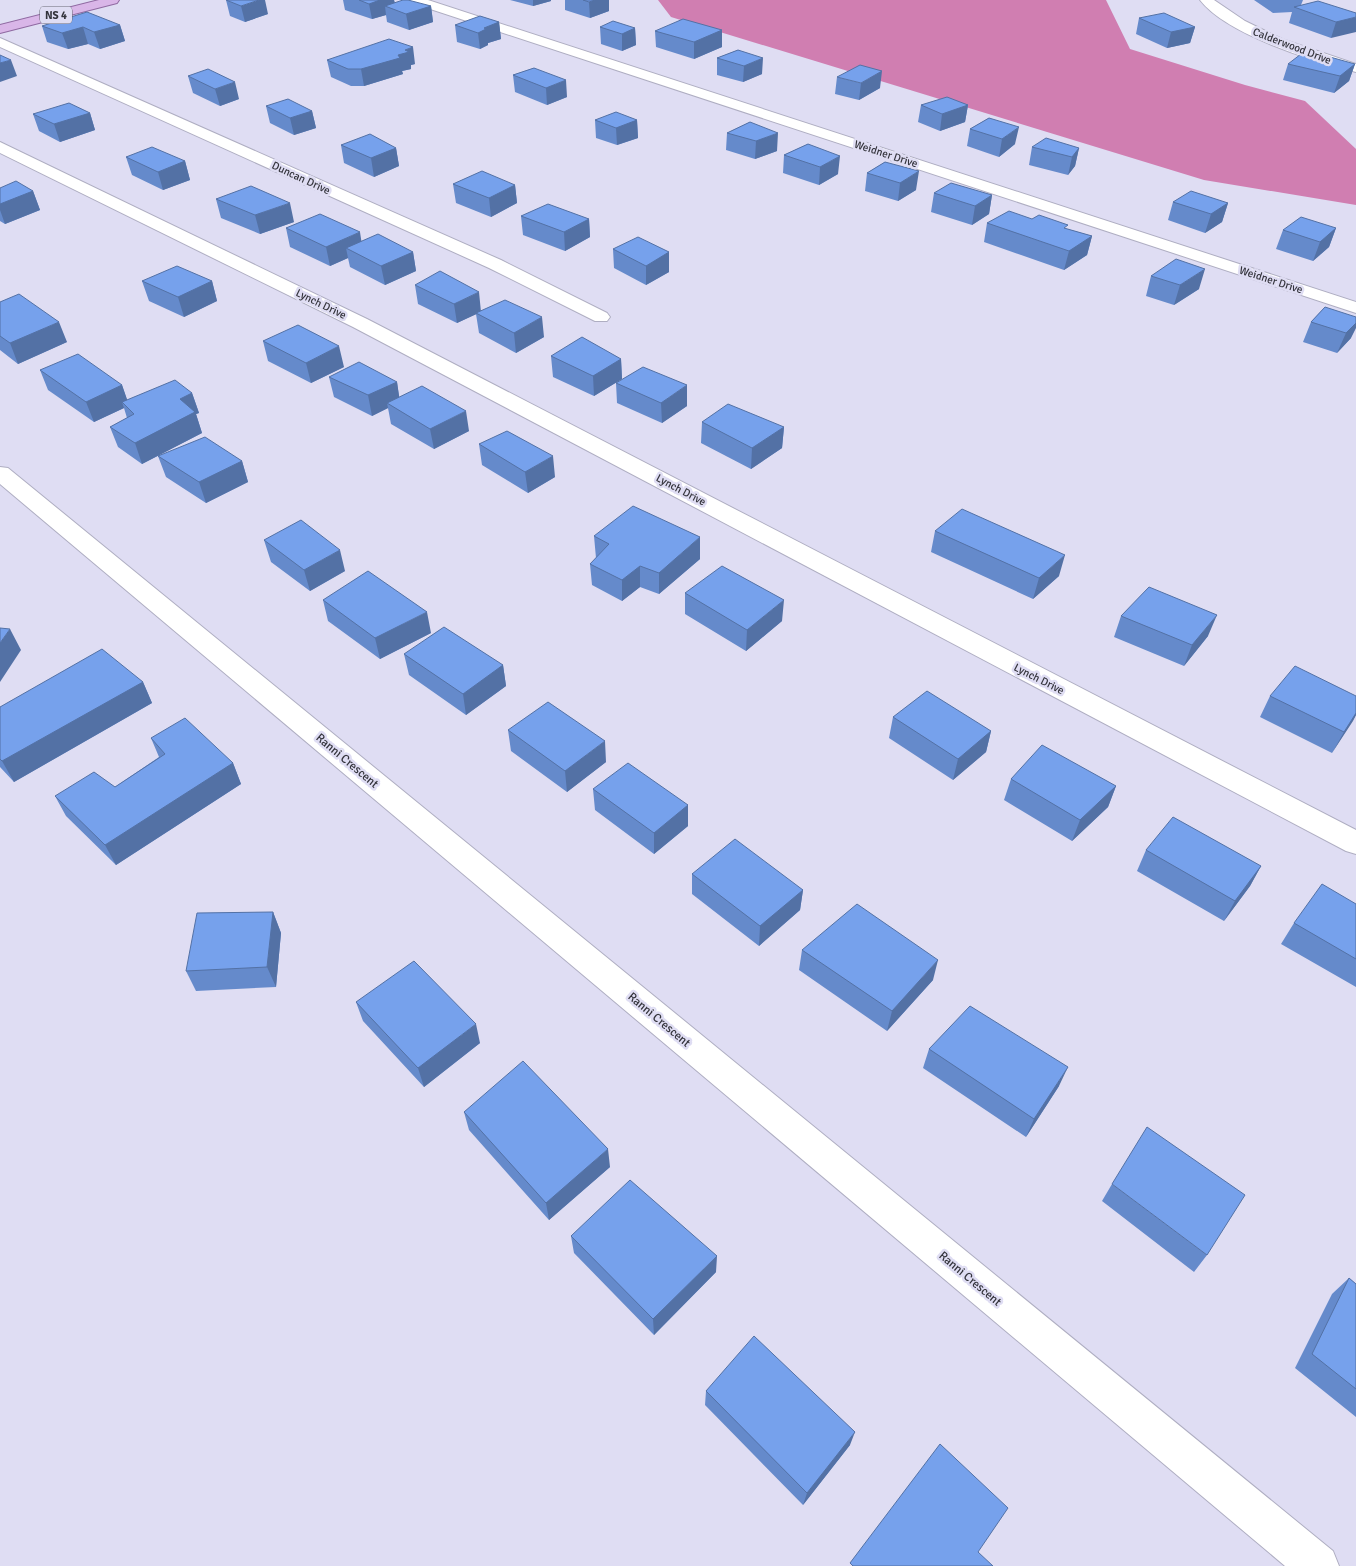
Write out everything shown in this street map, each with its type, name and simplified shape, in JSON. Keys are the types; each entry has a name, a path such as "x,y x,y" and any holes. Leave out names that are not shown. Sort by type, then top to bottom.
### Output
{"main road":[{"name":"NS 4","path":"0,29 113,0"}],"street":[{"name":"Weidner Drive","path":"416,0 1356,308"},
{"name":"Calderwood Drive","path":"1206,0 1227,17 1255,33 1299,51 1356,68"},
{"name":"Duncan Drive","path":"0,42 162,114 364,208 495,264 601,317"},
{"name":"Lynch Drive","path":"0,147 368,328 1356,843"},
{"name":"Ranni Crescent","path":"0,473 1318,1566"}],"shaded area":[{"path":"658,0 1106,0 1130,49 1245,85 1305,101 1356,149 1356,205 1204,180 671,17"}],"building":[{"path":"226,0 259,0 241,6"},
{"path":"359,0 380,0 369,4"},
{"path":"403,0 431,6 406,14 385,6"},
{"path":"1318,1 1356,13 1356,17 1336,22 1294,7"},
{"path":"87,12 120,25 94,32 83,27 62,33 42,26"},
{"path":"1164,13 1195,27 1171,32 1139,18"},
{"path":"480,16 499,22 484,28 486,29 478,33 455,25"},
{"path":"683,19 722,30 694,42 655,31"},
{"path":"613,21 635,28 622,34 600,27"},
{"path":"389,39 413,47 405,50 409,52 398,55 400,58 361,69 348,69 327,60"},
{"path":"738,50 763,58 744,66 717,58"},
{"path":"1301,54 1326,60 1330,57 1355,64 1340,76 1288,64"},
{"path":"0,55 11,60 0,63"},
{"path":"860,65 882,71 861,83 837,77"},
{"path":"534,68 566,80 546,88 513,75"},
{"path":"208,69 235,82 215,89 188,76"},
{"path":"947,97 968,105 942,114 921,105"},
{"path":"288,99 312,111 290,118 266,106"},
{"path":"69,103 90,113 54,124 33,114"},
{"path":"616,112 637,120 616,128 595,120"},
{"path":"989,118 1019,127 1002,139 970,129"},
{"path":"750,122 778,133 756,141 727,133"},
{"path":"370,134 396,148 371,158 341,145"},
{"path":"1046,138 1079,148 1072,157 1032,147"},
{"path":"808,144 840,156 820,167 784,155"},
{"path":"152,147 185,161 158,172 126,157"},
{"path":"885,162 919,171 900,183 867,173"},
{"path":"482,171 515,185 489,198 453,184"},
{"path":"16,181 33,191 0,204 0,188"},
{"path":"951,183 992,195 975,206 934,193"},
{"path":"251,186 290,203 255,215 216,199"},
{"path":"1191,191 1228,203 1211,214 1173,202"},
{"path":"548,204 589,219 564,232 521,216"},
{"path":"1009,211 1032,219 1039,215 1068,225 1064,228 1092,236 1069,251 987,223"},
{"path":"320,214 360,232 326,247 286,228"},
{"path":"1301,217 1336,228 1320,242 1283,230"},
{"path":"378,234 413,252 381,266 346,248"},
{"path":"638,237 669,252 646,266 613,249"},
{"path":"1176,259 1205,269 1180,285 1151,276"},
{"path":"177,266 212,281 178,297 142,281"},
{"path":"440,271 479,292 454,304 415,285"},
{"path":"19,294 59,322 10,343 0,336 0,302"},
{"path":"505,300 542,317 514,333 476,313"},
{"path":"1325,307 1356,317 1356,323 1346,333 1311,322"},
{"path":"298,325 339,346 306,363 263,341"},
{"path":"582,337 621,359 593,376 551,356"},
{"path":"78,354 122,385 86,402 40,370"},
{"path":"359,362 397,382 368,395 329,377"},
{"path":"643,367 687,385 661,403 616,383"},
{"path":"175,380 192,393 180,399 195,412 135,443 110,427 134,414 122,402"},
{"path":"422,386 466,411 430,429 387,403"},
{"path":"728,404 784,427 752,448 702,422"},
{"path":"507,431 553,456 525,472 479,444"},
{"path":"205,437 242,461 199,482 158,456"},
{"path":"633,506 700,537 659,573 640,566 622,580 590,564 609,544 594,536"},
{"path":"962,509 1065,555 1039,578 935,531"},
{"path":"301,520 340,550 304,570 264,540"},
{"path":"722,566 784,600 747,630 685,593"},
{"path":"368,571 427,612 375,638 323,600"},
{"path":"1149,587 1217,615 1192,645 1121,616"},
{"path":"444,627 503,665 463,694 404,654"},
{"path":"0,628 10,629 0,643"},
{"path":"102,649 143,682 2,761 0,759 0,707"},
{"path":"1295,666 1356,696 1356,713 1344,732 1270,696"},
{"path":"927,691 991,731 958,759 893,717"},
{"path":"548,702 605,741 565,771 508,730"},
{"path":"185,718 233,763 105,845 55,796 94,772 115,787 165,754 151,738"},
{"path":"1042,745 1116,786 1080,820 1011,779"},
{"path":"628,763 688,805 654,833 593,789"},
{"path":"1173,817 1261,866 1235,901 1146,850"},
{"path":"735,839 803,890 760,926 692,874"},
{"path":"1322,884 1356,904 1356,959 1294,923"},
{"path":"857,904 938,960 892,1011 802,950"},
{"path":"273,912 267,967 186,971 197,913"},
{"path":"414,961 476,1024 418,1068 356,1002"},
{"path":"970,1006 1068,1067 1034,1119 929,1049"},
{"path":"523,1061 608,1149 546,1203 464,1112"},
{"path":"1147,1127 1245,1195 1207,1255 1112,1184"},
{"path":"630,1180 717,1256 653,1319 571,1236"},
{"path":"1349,1278 1356,1284 1356,1389 1312,1354"},
{"path":"754,1336 855,1432 807,1493 706,1391"},
{"path":"940,1444 1008,1508 978,1552 993,1566 853,1566 850,1563"}]}
